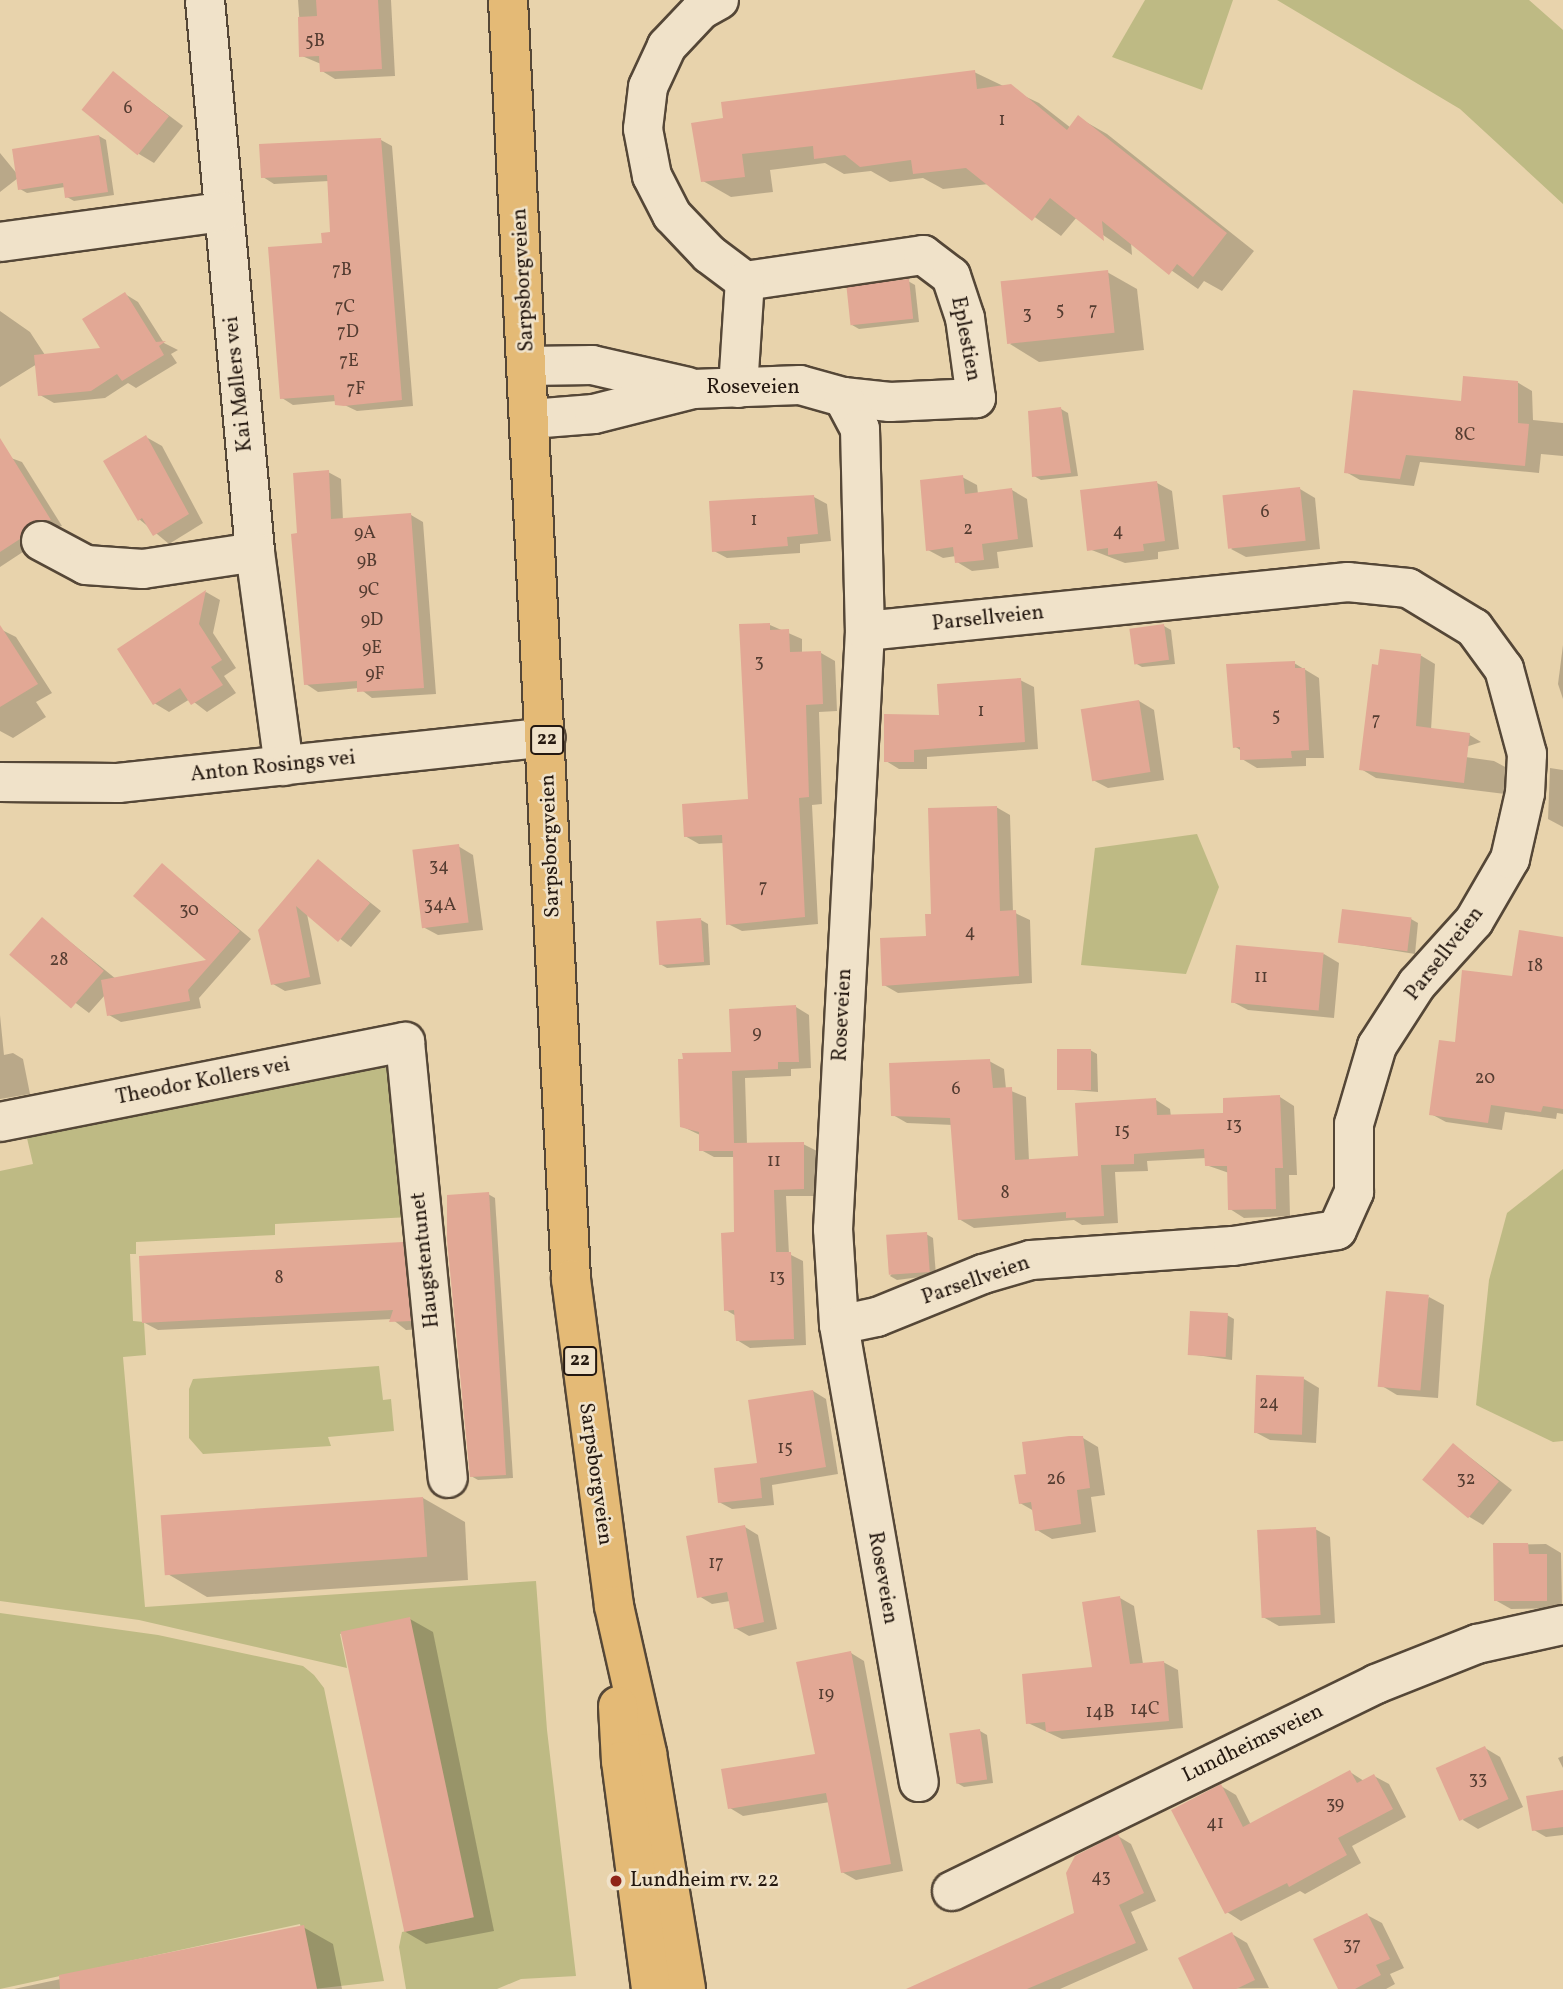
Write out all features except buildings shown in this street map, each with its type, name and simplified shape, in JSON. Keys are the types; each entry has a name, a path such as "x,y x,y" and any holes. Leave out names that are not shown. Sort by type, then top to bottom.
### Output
{"highway":[{"name":"Sarpsborgveien","path":"508,0 531,419 571,1279 614,1606 621,1761 651,1989"},
{"name":"Sarpsborgveien","path":"614,1606 647,1753 686,1989"}],"street":[{"name":"Kai Møllers vei","path":"205,0 222,212 255,552 284,766"},
{"path":"719,0 701,10 667,46 648,87 643,129 652,176 672,215 709,254 746,281 738,388"},
{"path":"0,242 222,212"},
{"name":"Eplestien","path":"746,281 923,255 951,276 965,318 976,398 890,402 842,397"},
{"name":"Roseveien","path":"528,366 592,365 693,389"},
{"name":"Roseveien","path":"531,419 594,414 693,389 800,385 842,397 860,429 865,631 833,1229 839,1325 919,1782"},
{"path":"41,541 86,565 143,569 255,552"},
{"name":"Parsellveien","path":"839,1325 877,1317 983,1274 1031,1260 1233,1247 1337,1230 1354,1192 1354,1124 1377,1046 1418,985 1474,921 1510,859 1525,793 1527,754 1504,669 1474,628 1409,588 1348,582 865,631"},
{"name":"Anton Rosings vei","path":"0,782 118,783 546,737"},
{"name":"Theodor Kollers vei","path":"0,1122 405,1042"},
{"name":"Haugstentunet","path":"405,1042 448,1478"},
{"name":"Lundheimsveien","path":"952,1891 1376,1684 1477,1644 1563,1625"}],"shaded area":[{"path":"1145,0 1233,0 1202,90 1112,57"},
{"path":"1277,0 1529,0 1563,30 1563,204 1460,109"},
{"path":"1197,834 1219,887 1186,974 1081,965 1095,848"},
{"path":"380,1063 395,1076 410,1217 275,1224 275,1235 136,1242 136,1254 130,1254 133,1321 144,1322 146,1355 123,1357 145,1607 536,1581 547,1730 576,1976 521,1979 497,1989 406,1989 399,1947 402,1932 470,1918 408,1620 340,1634 347,1668 139,1620 0,1601 0,1171 33,1164 26,1134"},
{"path":"1563,1169 1563,1441 1553,1442 1476,1405 1489,1280 1507,1213"},
{"path":"379,1366 383,1400 391,1399 394,1431 328,1437 331,1446 203,1454 189,1438 189,1389 193,1379"},
{"path":"0,1613 158,1635 303,1666 314,1675 324,1688 384,1981 314,1989 300,1924 0,1989"}],"place":[{"name":"Lundheim rv. 22","path":"616,1881"}]}
